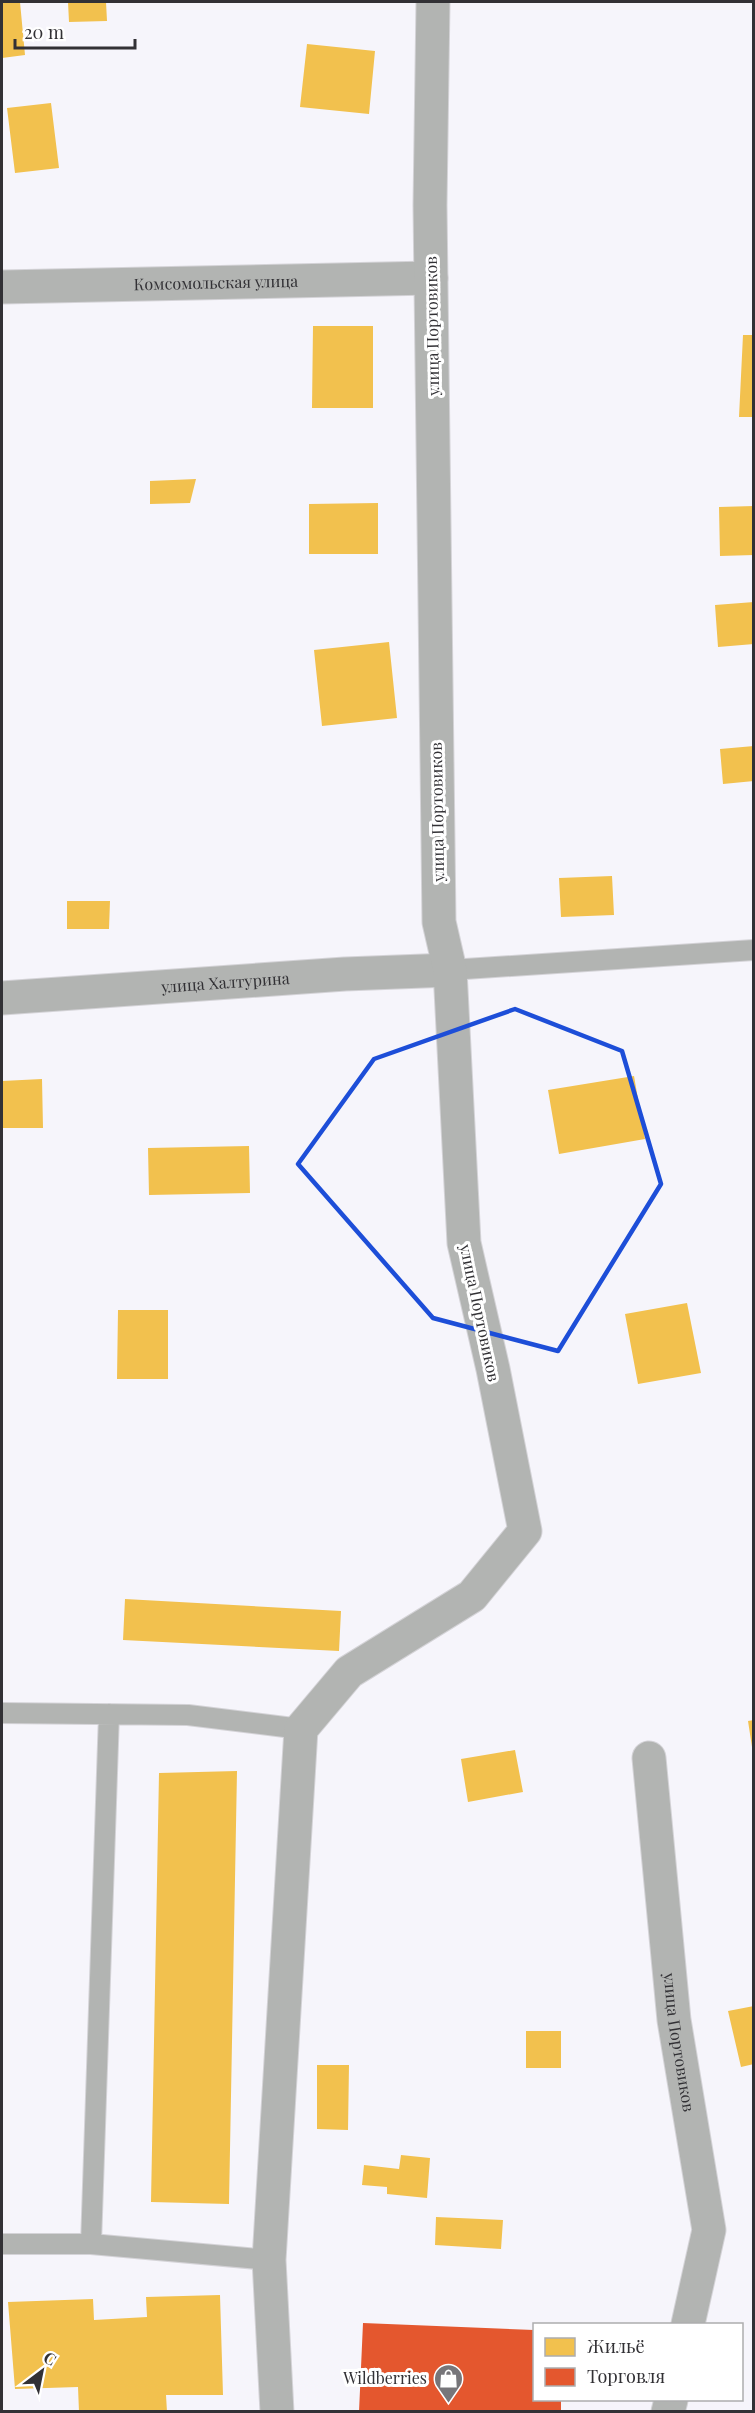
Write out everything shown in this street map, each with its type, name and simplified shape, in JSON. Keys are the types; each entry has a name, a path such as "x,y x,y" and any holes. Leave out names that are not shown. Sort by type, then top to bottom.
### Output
{"street":[{"name":"улица Портовиков","path":"302,1729 349,1672 472,1596 525,1531 493,1370 464,1243 450,970 439,922 431,278 433,2"},
{"name":"Комсомольская улица","path":"2,287 431,278"},
{"name":"улица Халтурина","path":"2,998 345,974 450,970"},
{"path":"277,2412 269,2260 302,1729"},
{"name":"улица Портовиков","path":"650,1758 674,2020 709,2230 688,2323"}],"lane":[{"path":"450,970 753,950"},
{"path":"2,1713 188,1715 302,1729"},
{"path":"91,2244 109,1714"},
{"path":"2,2244 91,2244 269,2260"}],"highlighted area":[{"path":"515,1009 622,1051 661,1184 558,1351 433,1318 298,1164 374,1059"}],"building: Жильё":[{"path":"2,2 20,2 25,55 2,58"},
{"path":"68,2 106,2 107,21 69,22"},
{"path":"307,44 375,51 369,114 300,107"},
{"path":"51,103 59,168 15,173 7,108"},
{"path":"313,326 373,326 373,408 312,408"},
{"path":"743,335 754,335 754,417 739,417"},
{"path":"196,479 190,503 150,504 150,481"},
{"path":"378,503 378,554 309,554 309,504"},
{"path":"754,506 754,555 720,556 719,507"},
{"path":"754,602 754,644 718,647 715,605"},
{"path":"389,642 397,718 322,726 314,650"},
{"path":"754,746 754,781 723,784 720,749"},
{"path":"612,876 614,915 561,917 559,878"},
{"path":"67,901 110,901 109,929 67,929"},
{"path":"634,1076 645,1139 559,1154 548,1090"},
{"path":"42,1079 43,1128 2,1128 2,1081"},
{"path":"249,1146 250,1193 149,1195 148,1148"},
{"path":"687,1303 701,1373 638,1384 625,1314"},
{"path":"118,1310 168,1310 168,1379 117,1379"},
{"path":"125,1599 341,1611 339,1651 123,1640"},
{"path":"754,1720 754,1746 752,1747 748,1721"},
{"path":"515,1750 523,1792 468,1802 461,1759"},
{"path":"237,1771 229,2204 151,2202 159,1773"},
{"path":"754,2006 754,2064 741,2067 728,2011"},
{"path":"526,2031 561,2031 561,2068 526,2068"},
{"path":"317,2065 349,2065 348,2130 317,2129"},
{"path":"401,2155 430,2158 427,2198 387,2194 387,2187 362,2185 364,2165 399,2169"},
{"path":"436,2217 503,2220 501,2249 435,2245"},
{"path":"220,2295 223,2395 166,2395 167,2412 79,2412 78,2387 15,2389 8,2302 93,2299 94,2320 147,2317 146,2297"}],"building: Торговля":[{"path":"363,2323 533,2330 533,2401 561,2401 561,2412 359,2412"}],"place":[{"name":"Wildberries","path":"448,2404"}]}
